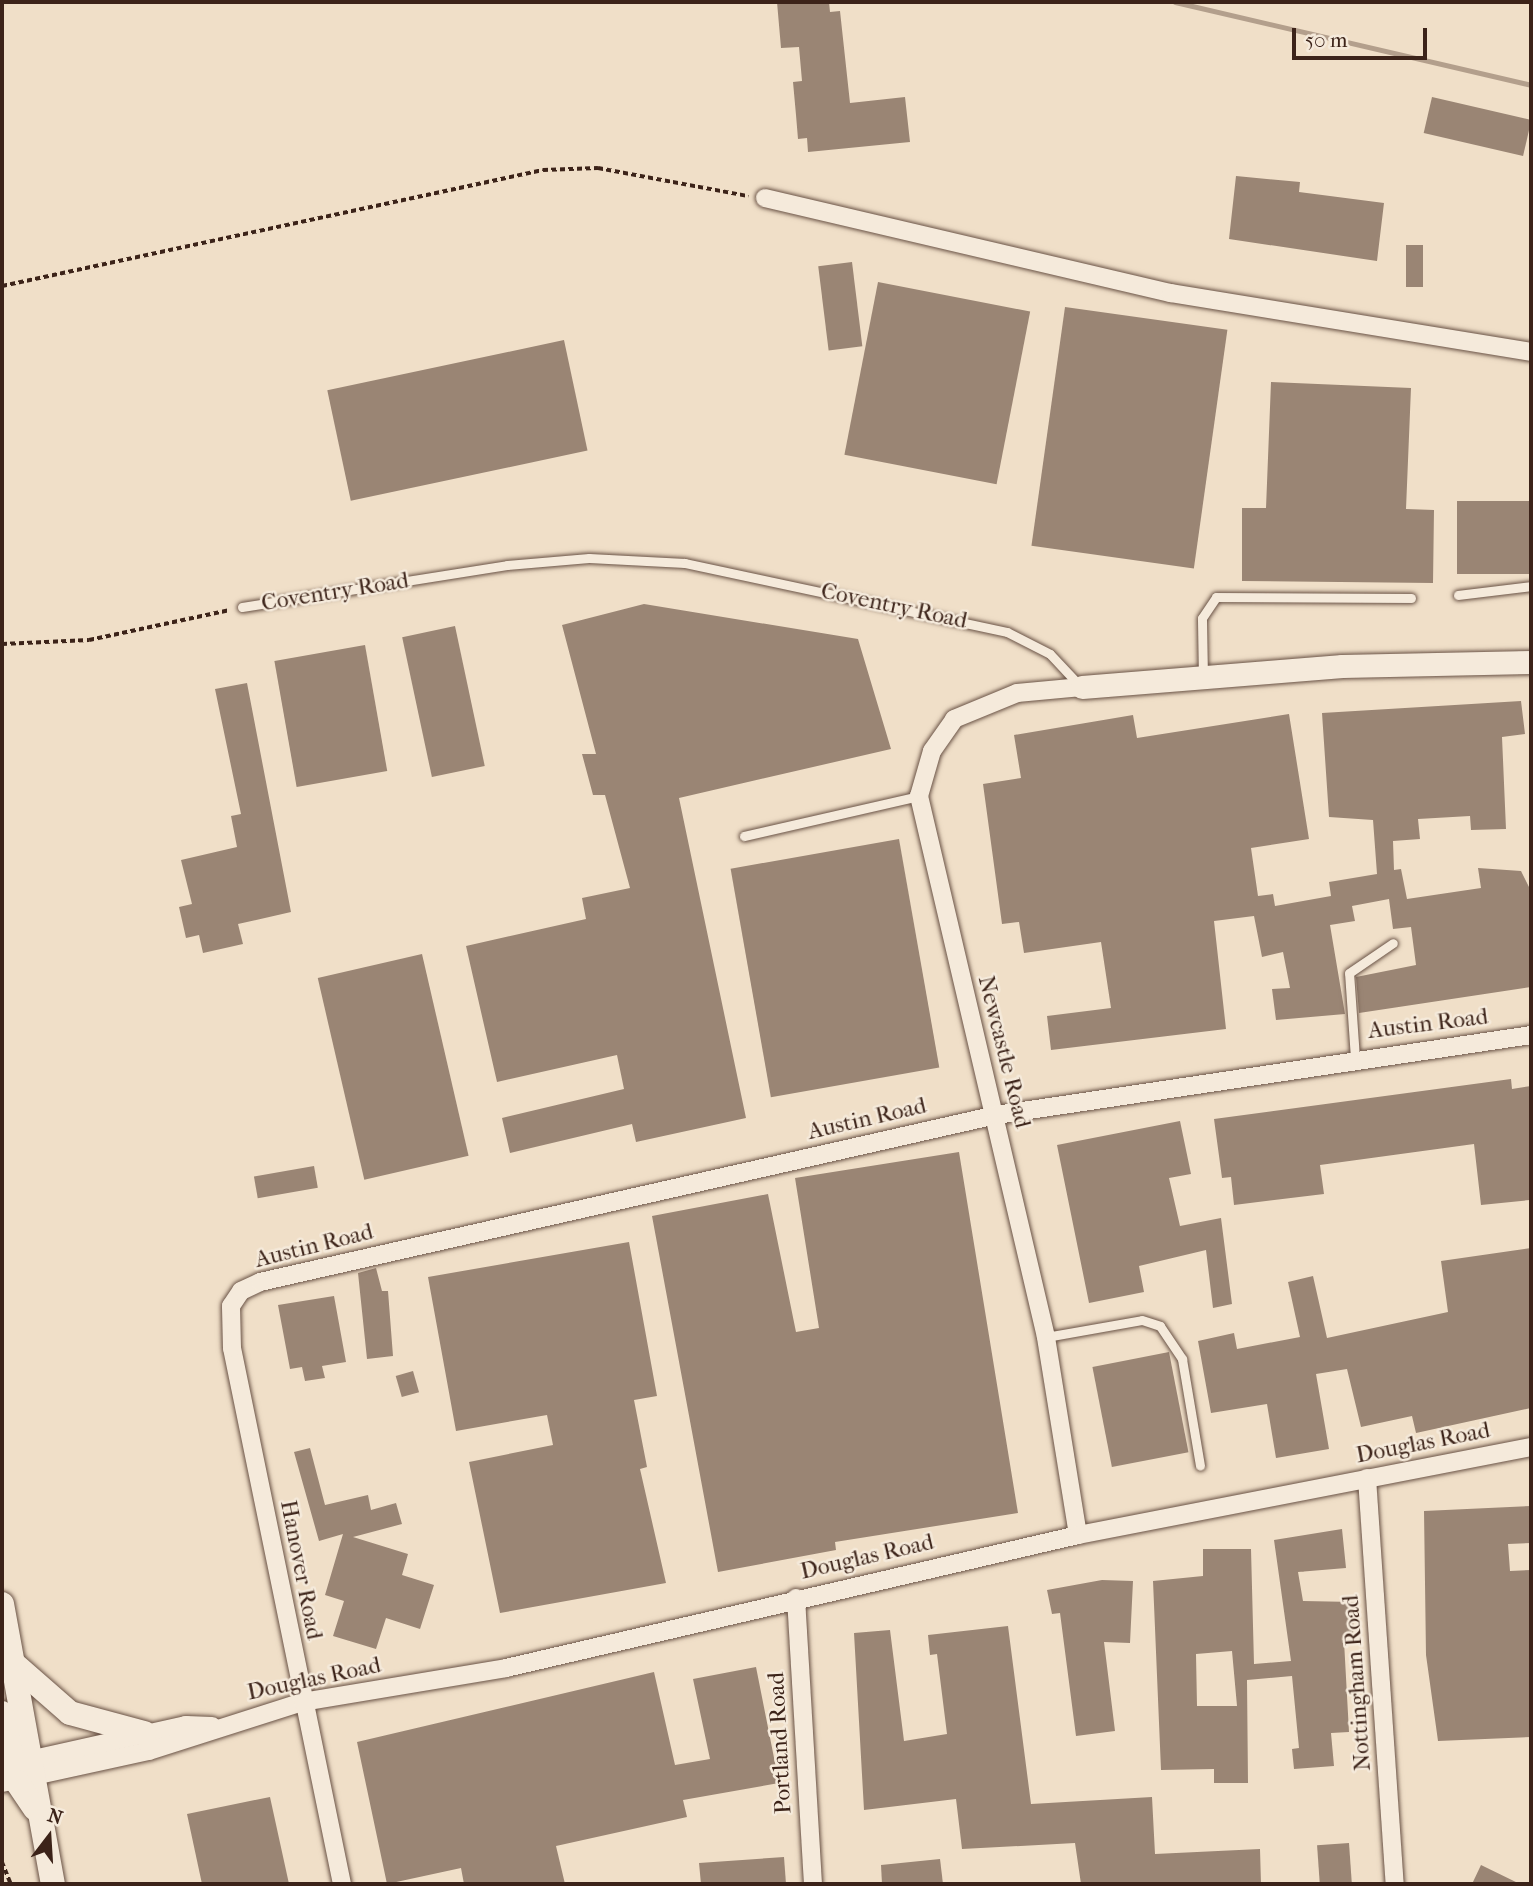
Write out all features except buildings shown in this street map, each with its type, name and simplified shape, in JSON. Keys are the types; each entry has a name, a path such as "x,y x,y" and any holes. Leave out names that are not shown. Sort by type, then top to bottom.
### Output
{"main road":[{"path":"2,1604 14,1664 17,1772"},
{"path":"14,1664 69,1713 144,1733"},
{"path":"2,1713 17,1772 36,1810 53,1884"}],"street":[{"path":"765,198 1171,293 1531,352"},
{"path":"1082,687 1342,666 1531,662"},
{"name":"Newcastle Road","path":"1078,1535 1046,1337 919,796 932,751 954,719 1017,693 1082,687"},
{"name":"Austin Road","path":"231,1306 260,1282 996,1115 1355,1058 1531,1035"},
{"name":"Hanover Road","path":"231,1306 232,1348 342,1884"},
{"name":"Douglas Road","path":"17,1772 160,1748 216,1726 303,1702 506,1668 796,1598 1078,1535 1531,1447"},
{"name":"Nottingham Road","path":"1367,1478 1395,1884"},
{"name":"Portland Road","path":"796,1598 813,1884"},
{"name":"Douglas Road","path":"17,1772 144,1733 216,1726"}],"lane":[{"name":"Coventry Road","path":"242,607 507,565 589,558 685,563 1007,632 1050,653 1082,687"},
{"path":"1458,595 1531,586"},
{"path":"1203,679 1202,618 1216,597 1411,598"},
{"path":"744,836 919,796"},
{"path":"1355,1058 1349,973 1392,943"},
{"path":"1046,1337 1142,1320 1160,1326 1182,1359 1199,1465"}],"path":[{"path":"2,286 543,170 598,168 765,198"},
{"path":"2,644 89,640 242,607"},
{"path":"2,1862 11,1884"}],"waterway":[{"path":"1175,2 1531,85"}]}
